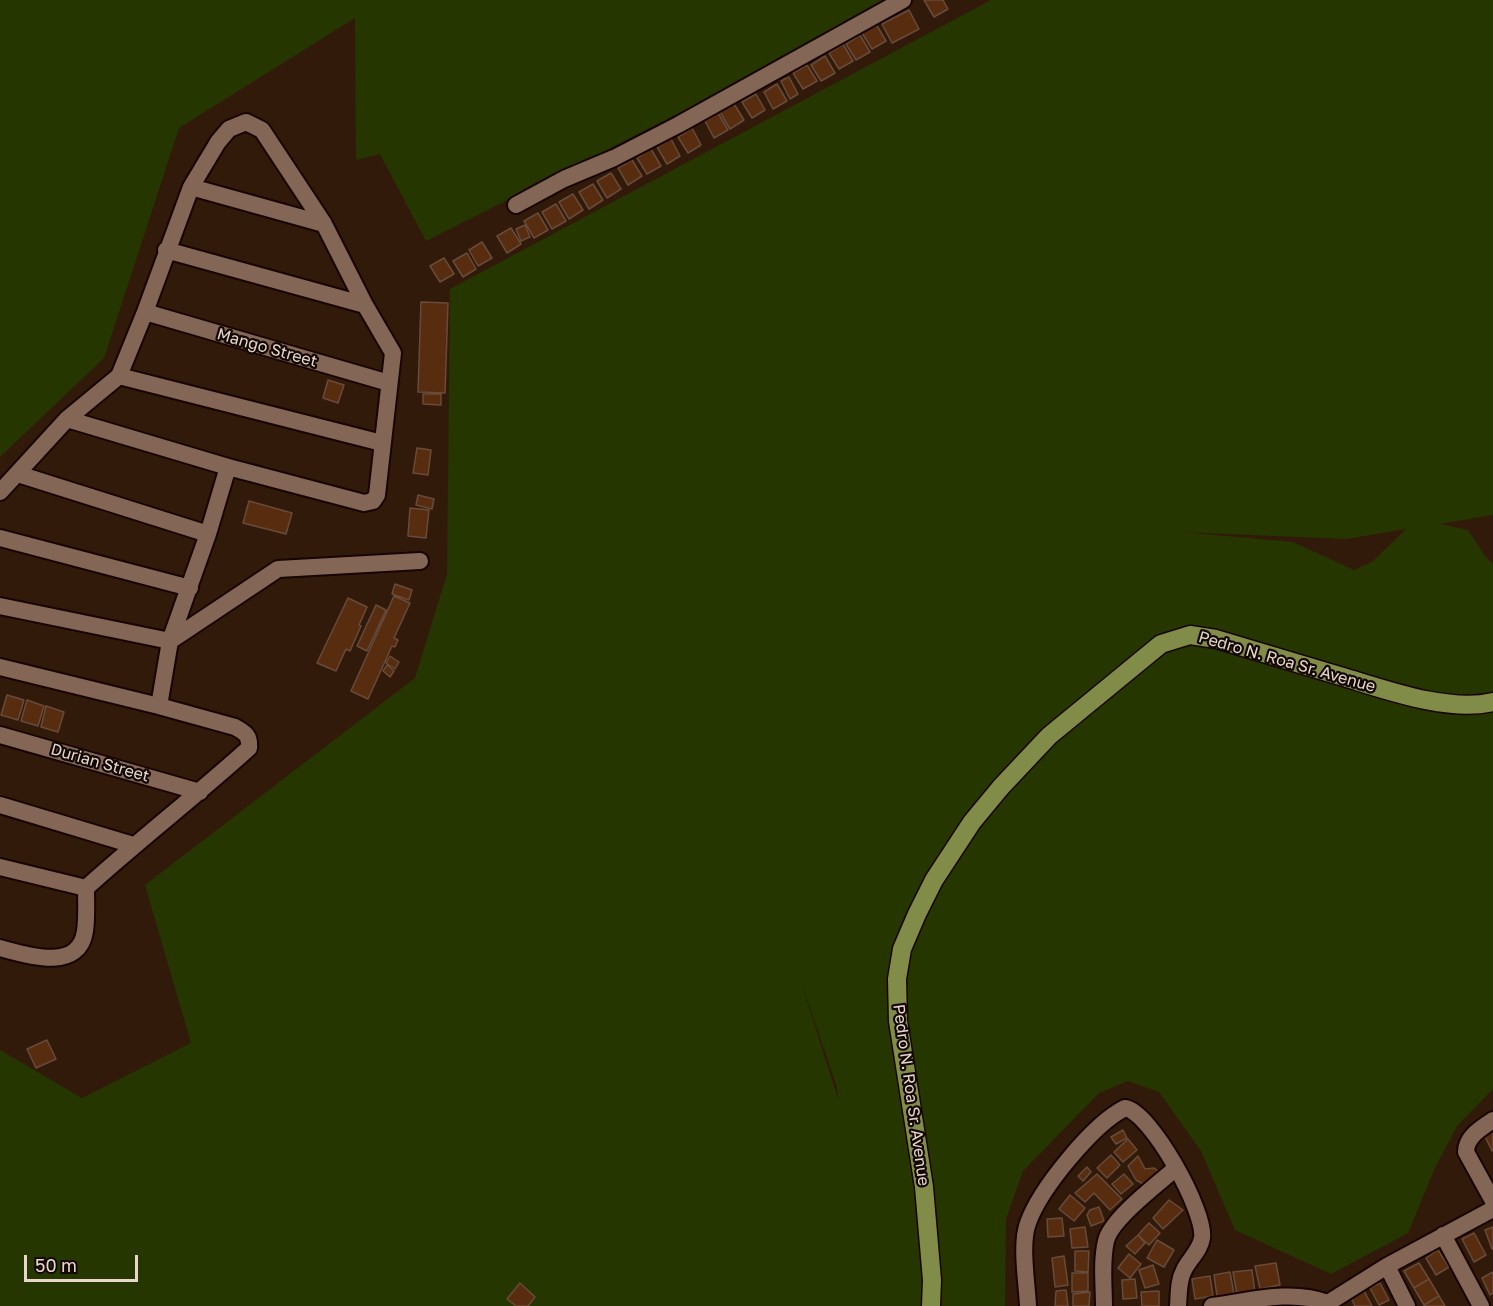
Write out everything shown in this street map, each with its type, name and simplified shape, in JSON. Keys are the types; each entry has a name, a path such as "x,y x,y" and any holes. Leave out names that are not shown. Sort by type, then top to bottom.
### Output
{"main road":[{"name":"Pedro N. Roa Sr. Avenue","path":"931,1306 932,1280 924,1187 898,1022 897,979 902,949 934,880 972,822 1001,787 1049,736 1161,644 1190,635 1216,639 1388,690 1451,705 1472,706 1493,702"}],"street":[{"path":"516,205 564,179 614,158 678,125 903,0"},
{"path":"0,492 67,419 119,376 191,187 218,142 229,129 246,122 262,130 324,224 365,305 393,353 377,495 373,501 364,503 228,467 67,419"},
{"path":"191,187 324,224"},
{"path":"166,250 365,305"},
{"name":"Mango Street","path":"145,312 389,383"},
{"path":"119,376 382,442"},
{"path":"159,706 170,640 190,588 228,467"},
{"path":"18,474 208,534"},
{"path":"0,538 190,588"},
{"path":"0,606 170,640 278,569 420,561"},
{"path":"0,667 159,706 235,728 247,734 249,740 249,748 200,792 133,845 86,888 85,933 74,951 61,958 39,958 0,948"},
{"name":"Durian Street","path":"0,735 200,792"},
{"path":"0,805 133,845"},
{"path":"0,867 86,888"},
{"path":"1028,1306 1025,1244 1027,1224 1042,1196 1064,1165 1099,1128 1125,1108 1133,1109 1148,1126 1176,1168 1200,1219 1202,1237 1198,1249 1180,1279 1178,1306"},
{"path":"1493,1120 1473,1136 1466,1146 1466,1152 1493,1201"},
{"path":"1104,1306 1106,1239 1122,1216 1176,1168"},
{"path":"1212,1306 1294,1296 1312,1297 1328,1305 1387,1266 1493,1209"},
{"path":"1443,1235 1481,1306"},
{"path":"1387,1266 1407,1306"}],"green space":[{"path":"0,0 904,0 426,241 380,154 356,160 355,18 179,128 104,358 0,457"},
{"path":"991,0 1493,0 1493,515 1440,524 1468,530 1493,564 1493,1089 1457,1126 1435,1168 1408,1233 1331,1274 1235,1230 1201,1151 1159,1092 1128,1081 1099,1093 1023,1171 1006,1219 1005,1306 0,1306 0,1050 82,1098 191,1043 145,885 415,678 447,574 450,289","holes":["1406,529 1372,562 1354,570 1293,542 1181,532 1346,539","800,978 837,1087 838,1099"]}],"building":[{"path":"924,0 943,0 948,9 934,17"},
{"path":"909,10 919,29 892,43 882,24"},
{"path":"876,24 886,41 872,49 862,33"},
{"path":"860,35 870,52 856,60 846,44"},
{"path":"843,44 853,61 839,69 829,53"},
{"path":"825,56 835,73 821,81 811,65"},
{"path":"807,65 817,81 803,89 793,73"},
{"path":"789,77 798,94 790,99 781,81"},
{"path":"777,84 787,101 773,109 764,92"},
{"path":"756,94 765,110 752,118 742,102"},
{"path":"734,104 744,120 730,129 720,112"},
{"path":"718,113 728,130 714,138 705,121"},
{"path":"692,128 701,145 688,153 678,137"},
{"path":"671,139 680,156 667,164 657,147"},
{"path":"651,149 661,166 647,174 637,158"},
{"path":"632,160 642,176 628,185 618,168"},
{"path":"611,173 621,189 607,198 597,181"},
{"path":"593,184 603,200 589,209 579,192"},
{"path":"573,194 583,210 569,219 559,202"},
{"path":"556,204 566,221 552,229 542,212"},
{"path":"538,213 548,230 534,238 524,221"},
{"path":"525,225 530,237 521,241 516,229"},
{"path":"511,228 521,244 507,253 497,236"},
{"path":"482,242 492,258 478,266 469,250"},
{"path":"467,253 476,269 463,277 453,261"},
{"path":"444,258 454,274 440,282 430,266"},
{"path":"421,302 448,303 445,393 418,392"},
{"path":"328,380 344,385 338,403 323,398"},
{"path":"423,394 441,394 441,405 423,404"},
{"path":"417,448 431,450 428,475 413,473"},
{"path":"418,495 434,499 432,509 416,505"},
{"path":"249,501 292,513 286,534 243,523"},
{"path":"410,508 429,510 426,538 408,536"},
{"path":"395,584 412,590 409,600 392,594"},
{"path":"394,596 410,603 394,638 398,640 395,647 392,646 368,699 351,691"},
{"path":"348,598 367,607 350,651 346,649 336,671 317,663"},
{"path":"376,605 386,610 367,651 357,646"},
{"path":"390,656 399,662 395,669 386,663"},
{"path":"387,665 394,671 390,677 383,671"},
{"path":"7,695 24,700 18,720 1,715"},
{"path":"27,700 44,706 38,726 21,721"},
{"path":"46,706 64,712 58,732 41,727"},
{"path":"47,1040 56,1059 36,1068 27,1049"},
{"path":"1493,1128 1493,1150 1492,1151 1483,1132"},
{"path":"1123,1130 1127,1138 1116,1144 1111,1137"},
{"path":"1128,1139 1137,1150 1123,1162 1114,1152"},
{"path":"1111,1155 1120,1165 1107,1178 1097,1168"},
{"path":"1138,1156 1145,1169 1154,1168 1161,1173 1145,1185 1136,1180 1128,1166"},
{"path":"1087,1167 1091,1172 1083,1181 1078,1176"},
{"path":"1097,1174 1122,1199 1110,1210 1094,1193 1085,1202 1075,1193"},
{"path":"1124,1174 1133,1184 1121,1194 1112,1184"},
{"path":"1070,1195 1085,1208 1074,1221 1059,1209"},
{"path":"1169,1200 1183,1210 1163,1229 1153,1218"},
{"path":"1099,1207 1104,1221 1091,1226 1087,1215 1090,1210"},
{"path":"1062,1218 1064,1236 1048,1237 1047,1219"},
{"path":"1149,1223 1160,1233 1149,1245 1138,1235"},
{"path":"1085,1227 1088,1247 1072,1248 1070,1229"},
{"path":"1493,1227 1493,1249 1492,1249 1485,1230"},
{"path":"1474,1233 1486,1255 1474,1262 1462,1239"},
{"path":"1138,1235 1145,1243 1135,1254 1126,1246"},
{"path":"1157,1240 1174,1250 1164,1267 1147,1258"},
{"path":"1438,1250 1449,1267 1436,1275 1426,1258"},
{"path":"1075,1251 1089,1251 1088,1272 1075,1271"},
{"path":"1129,1254 1141,1264 1130,1278 1118,1268"},
{"path":"1064,1256 1068,1285 1055,1287 1052,1258"},
{"path":"1276,1263 1280,1285 1260,1289 1255,1266"},
{"path":"1419,1263 1429,1279 1414,1288 1404,1271"},
{"path":"1153,1265 1159,1284 1145,1288 1139,1270"},
{"path":"1252,1270 1255,1293 1237,1295 1233,1272"},
{"path":"1230,1272 1234,1294 1217,1296 1214,1275"},
{"path":"1493,1272 1493,1293 1490,1295 1482,1278"},
{"path":"1072,1273 1088,1273 1088,1291 1072,1292"},
{"path":"1210,1276 1213,1296 1195,1299 1192,1279"},
{"path":"1135,1279 1137,1298 1123,1299 1122,1280"},
{"path":"1429,1279 1439,1296 1424,1305 1414,1288"},
{"path":"520,1283 535,1297 528,1306 516,1306 507,1299"},
{"path":"1380,1283 1389,1300 1379,1305 1370,1288"},
{"path":"1362,1287 1372,1306 1355,1306 1349,1294"},
{"path":"1066,1290 1068,1306 1055,1306 1056,1291"},
{"path":"1159,1291 1159,1306 1142,1306 1141,1292"},
{"path":"1090,1292 1089,1306 1073,1306 1073,1294"},
{"path":"1439,1296 1445,1306 1424,1306 1424,1305"}]}
